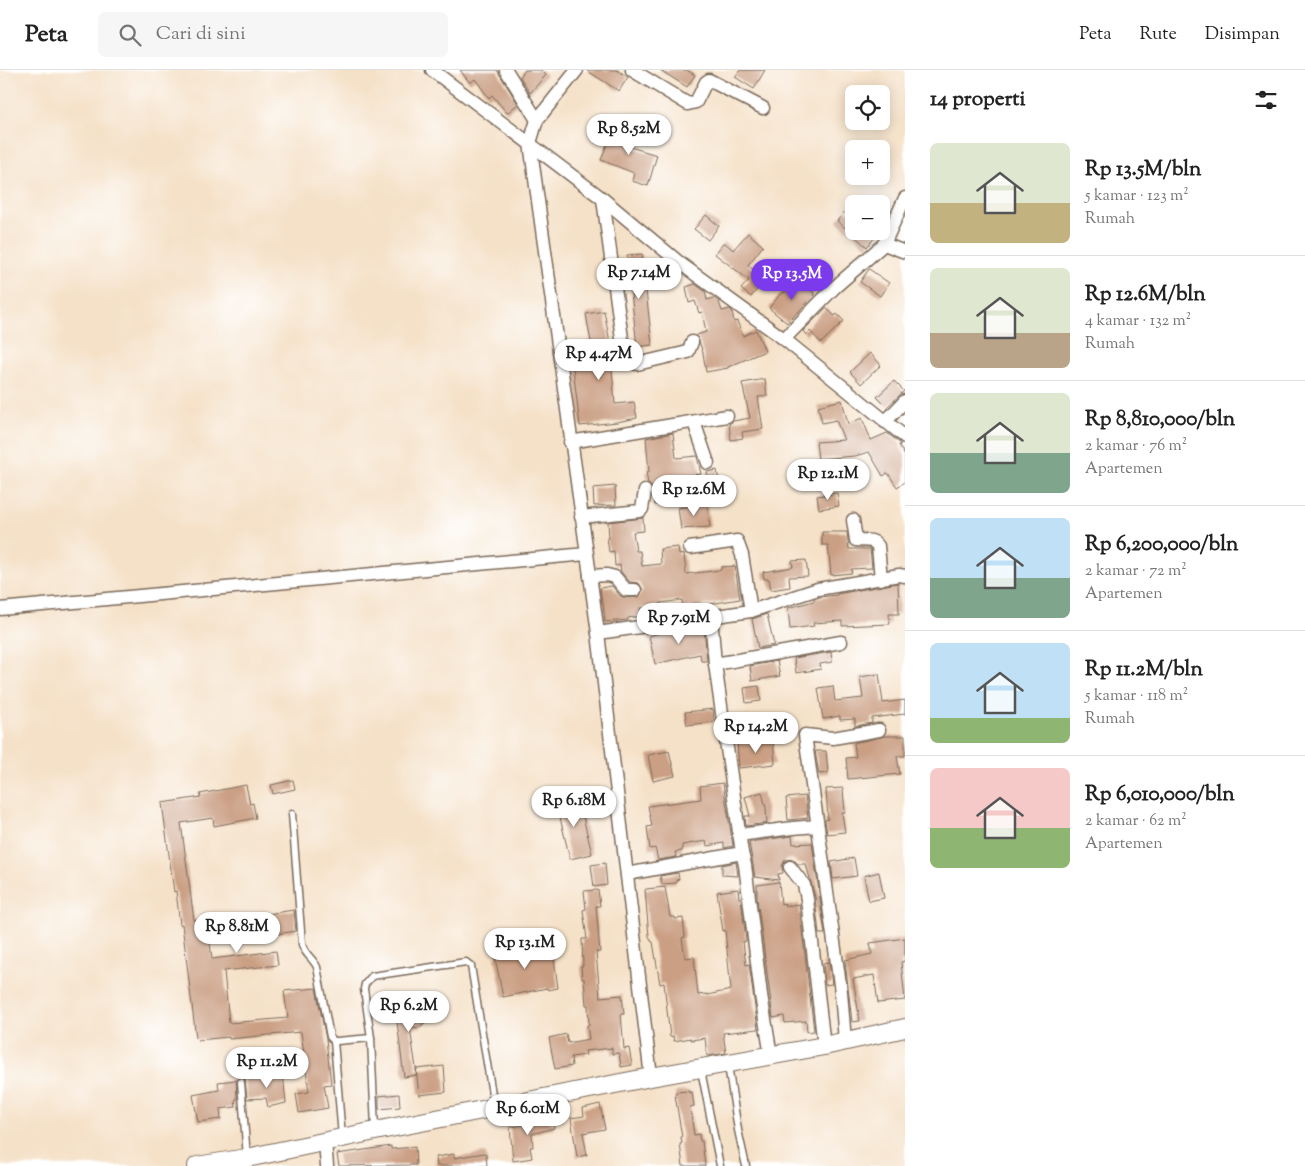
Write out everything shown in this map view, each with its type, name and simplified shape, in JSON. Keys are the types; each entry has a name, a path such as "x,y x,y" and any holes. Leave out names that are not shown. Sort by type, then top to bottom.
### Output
{"main road":[{"path":"197,1166 239,1162 342,1138 494,1107 824,1046 905,1028"}],"street":[{"path":"432,70 604,199 681,264 784,339 905,437"},
{"path":"506,70 537,120"},
{"path":"577,70 537,120 530,143 598,633 651,1077"},
{"path":"632,70 688,104 696,102 706,82 709,80 764,108"},
{"path":"784,339 835,287 884,244 905,198"},
{"path":"604,199 623,346 627,360 632,364 637,364 688,352 692,342"},
{"path":"884,244 905,252"},
{"path":"885,422 905,401"},
{"path":"570,442 727,416"},
{"path":"694,422 708,463"},
{"path":"581,518 640,511 645,491"},
{"path":"853,520 856,540 869,540 878,546 880,578"},
{"path":"690,548 736,540 738,542 751,611"},
{"path":"0,609 586,554"},
{"path":"590,576 607,574 615,577 626,590 635,590"},
{"path":"598,633 751,611 818,588 899,575 905,576"},
{"path":"711,616 739,835 746,865 761,995 771,1056"},
{"path":"716,664 841,642"},
{"path":"845,1041 839,973 805,735 833,738 879,730"},
{"path":"739,835 817,826"},
{"path":"627,874 742,853"},
{"path":"790,867 804,885 807,899 824,1046"},
{"path":"325,1142 327,1166"}],"lane":[{"path":"292,814 302,944 303,949 317,967 328,1030 330,1037 334,1041 342,1138"},
{"path":"375,1131 371,1038 364,989 365,984 372,976 469,963 494,1107"},
{"path":"334,1041 371,1038"},
{"path":"728,1063 738,1130 746,1166"},
{"path":"701,1069 720,1166"},
{"path":"239,1162 241,1082"}],"building":[{"path":"460,70 497,70 518,104 507,113 492,95 489,98 475,79 470,83"},
{"path":"525,70 541,70 546,75 530,93 520,77"},
{"path":"586,70 617,70 628,77 619,91"},
{"path":"660,70 687,70 695,75 687,87"},
{"path":"740,70 765,70 754,89 735,77"},
{"path":"615,124 635,132 630,147 657,155 648,186 632,181 634,173 601,160"},
{"path":"845,211 845,228 837,221"},
{"path":"706,215 719,226 708,240 694,229"},
{"path":"748,233 763,246 748,265 765,280 751,297 741,289 749,280 715,254 724,242 733,250"},
{"path":"859,240 873,240 867,247"},
{"path":"642,254 652,345 637,347 627,255"},
{"path":"869,269 889,283 880,296 860,282"},
{"path":"797,278 814,293 814,296 787,323 769,308"},
{"path":"695,284 705,291 707,300 714,298 719,302 722,311 730,309 732,311 734,322 737,321 743,336 756,330 765,351 728,368 706,372 703,353 697,335 706,332 702,312 699,313 695,301 689,303 686,287"},
{"path":"826,308 835,316 837,314 844,321 821,343 810,331 806,335 803,331"},
{"path":"604,311 613,358 611,359 615,404 634,402 637,418 580,426 573,368 595,365 586,314"},
{"path":"870,353 881,365 861,384 850,372"},
{"path":"765,379 767,396 758,397 763,429 742,432 743,438 731,440 729,424 733,421 750,418 742,383"},
{"path":"894,381 904,391 887,407 877,397"},
{"path":"842,400 848,424 862,418 871,440 887,433 901,444 899,445 905,456 905,482 897,487 888,473 883,476 869,452 855,456 818,459 816,442 844,440 836,420 822,423 818,406"},
{"path":"673,433 676,458 697,456 701,474 677,476 678,485 674,485 676,502 655,505 653,489 648,483 646,472 649,472 646,438"},
{"path":"717,470 720,488 710,490 707,472"},
{"path":"615,486 616,505 594,506 593,488"},
{"path":"837,493 839,506 819,509 817,496"},
{"path":"707,504 710,527 681,529 678,508"},
{"path":"643,518 644,531 633,532 636,551 640,551 642,566 661,564 660,549 678,547 679,555 684,554 686,574 721,570 721,567 735,566 740,599 703,605 703,610 694,611 693,606 683,608 682,600 660,603 661,606 640,608 642,616 628,618 628,620 605,622 600,588 612,586 620,596 626,598 639,597 643,590 639,583 630,582 621,572 620,565 615,566 614,551 609,552 607,538 609,538 608,522"},
{"path":"822,532 847,532 849,549 870,549 872,568 851,569 852,573 831,575 828,545 822,545"},
{"path":"806,560 808,576 789,577 790,587 771,590 769,579 764,579 763,572 793,567 792,561"},
{"path":"898,583 899,614 889,614 890,624 842,626 842,621 813,623 814,626 790,629 788,608 814,601 814,599 820,597"},
{"path":"767,614 774,645 758,648 752,619"},
{"path":"704,626 707,661 701,661 700,654 655,664 649,636 667,631"},
{"path":"831,652 832,662 820,664 821,669 796,673 794,658"},
{"path":"777,661 780,676 752,681 750,666"},
{"path":"879,674 883,703 905,700 905,714 872,718 872,723 855,726 855,719 840,720 840,716 823,719 818,688 833,686 835,701 863,698 860,677"},
{"path":"759,686 761,701 746,703 744,688"},
{"path":"713,709 714,722 687,725 685,712"},
{"path":"885,736 905,736 905,756 897,756 900,774 848,779 846,758 856,757 854,743"},
{"path":"773,741 775,764 739,768 737,744"},
{"path":"669,751 675,776 653,781 648,755"},
{"path":"815,751 826,751 828,773 819,774"},
{"path":"293,780 295,789 273,794 271,785"},
{"path":"723,783 733,846 724,848 724,843 707,846 706,841 682,845 682,851 675,852 676,857 658,860 655,848 650,849 647,827 652,826 648,806 701,799 700,786"},
{"path":"246,785 250,804 253,803 256,818 214,826 213,818 181,823 194,920 207,919 212,959 276,951 278,965 224,971 229,1023 288,1018 284,991 316,988 326,1039 331,1084 324,1085 328,1108 299,1113 296,1094 309,1092 301,1032 229,1039 229,1037 198,1040 196,1038 182,924 180,925 176,891 174,892 162,803 201,797 200,794"},
{"path":"843,788 845,813 842,813 845,832 827,834 825,820 828,819 826,789"},
{"path":"762,792 767,823 746,826 745,816 750,816 745,797"},
{"path":"578,796 592,854 570,859 556,801"},
{"path":"805,796 808,818 788,820 786,798"},
{"path":"792,836 793,844 812,843 825,934 819,934 815,897 806,864 798,864 793,859 785,860 782,866 783,873 778,874 779,880 755,877 749,842"},
{"path":"854,858 857,876 833,879 831,862"},
{"path":"736,862 738,876 722,875 722,865"},
{"path":"605,863 607,885 594,887 591,865"},
{"path":"879,872 884,898 869,901 864,876"},
{"path":"678,873 679,879 676,880 676,883 662,884 660,876"},
{"path":"779,882 781,904 784,903 785,906 799,904 814,1031 807,1032 806,1021 785,1023 784,1016 773,1018 757,898 757,885"},
{"path":"665,887 670,917 675,917 675,919 683,918 685,937 682,938 685,958 694,957 698,995 731,990 725,930 723,931 717,892 738,889 739,898 741,898 746,941 743,942 746,965 749,964 758,1029 723,1033 726,1053 707,1056 705,1038 674,1041 673,1036 670,1037 664,983 660,984 653,942 649,936 645,890"},
{"path":"598,890 600,906 596,906 600,952 596,952 600,997 622,995 624,1014 621,1014 624,1049 629,1048 632,1065 621,1067 619,1053 612,1054 612,1048 585,1051 586,1055 571,1057 572,1066 555,1069 549,1038 566,1034 568,1043 589,1039 587,1025 589,1025 588,1005 586,1005 581,966 583,966 582,939 587,939 583,910 586,909 584,891"},
{"path":"294,910 296,931 270,935 267,914"},
{"path":"905,938 905,961 901,962 905,1000 878,1003 874,975 853,979 860,1021 852,1022 845,960 872,954 870,943"},
{"path":"535,944 538,953 553,951 558,988 548,990 547,988 503,997 495,957 497,957 496,949"},
{"path":"829,962 832,984 825,985 823,963"},
{"path":"424,1002 426,1023 422,1024 422,1027 410,1028 417,1075 404,1077 395,1006"},
{"path":"444,1066 446,1092 419,1095 416,1069"},
{"path":"283,1073 286,1103 268,1107 266,1098 247,1099 245,1079 248,1079 248,1077"},
{"path":"236,1080 236,1107 220,1109 221,1119 198,1122 193,1095 219,1090 218,1082"},
{"path":"689,1091 689,1093 692,1092 694,1106 690,1107 694,1135 699,1134 700,1141 702,1141 705,1166 683,1166 680,1144 682,1143 682,1137 675,1095 676,1092"},
{"path":"399,1094 400,1107 379,1109 379,1096"},
{"path":"600,1104 605,1129 583,1133 587,1155 577,1157 571,1118 584,1116 583,1108"},
{"path":"546,1110 549,1123 553,1123 554,1128 532,1134 533,1147 530,1147 532,1158 513,1161 510,1127 533,1124 531,1115"},
{"path":"391,1146 391,1149 415,1147 416,1165 339,1166 337,1154"},
{"path":"454,1154 454,1158 486,1154 487,1166 437,1166 436,1157"}]}
